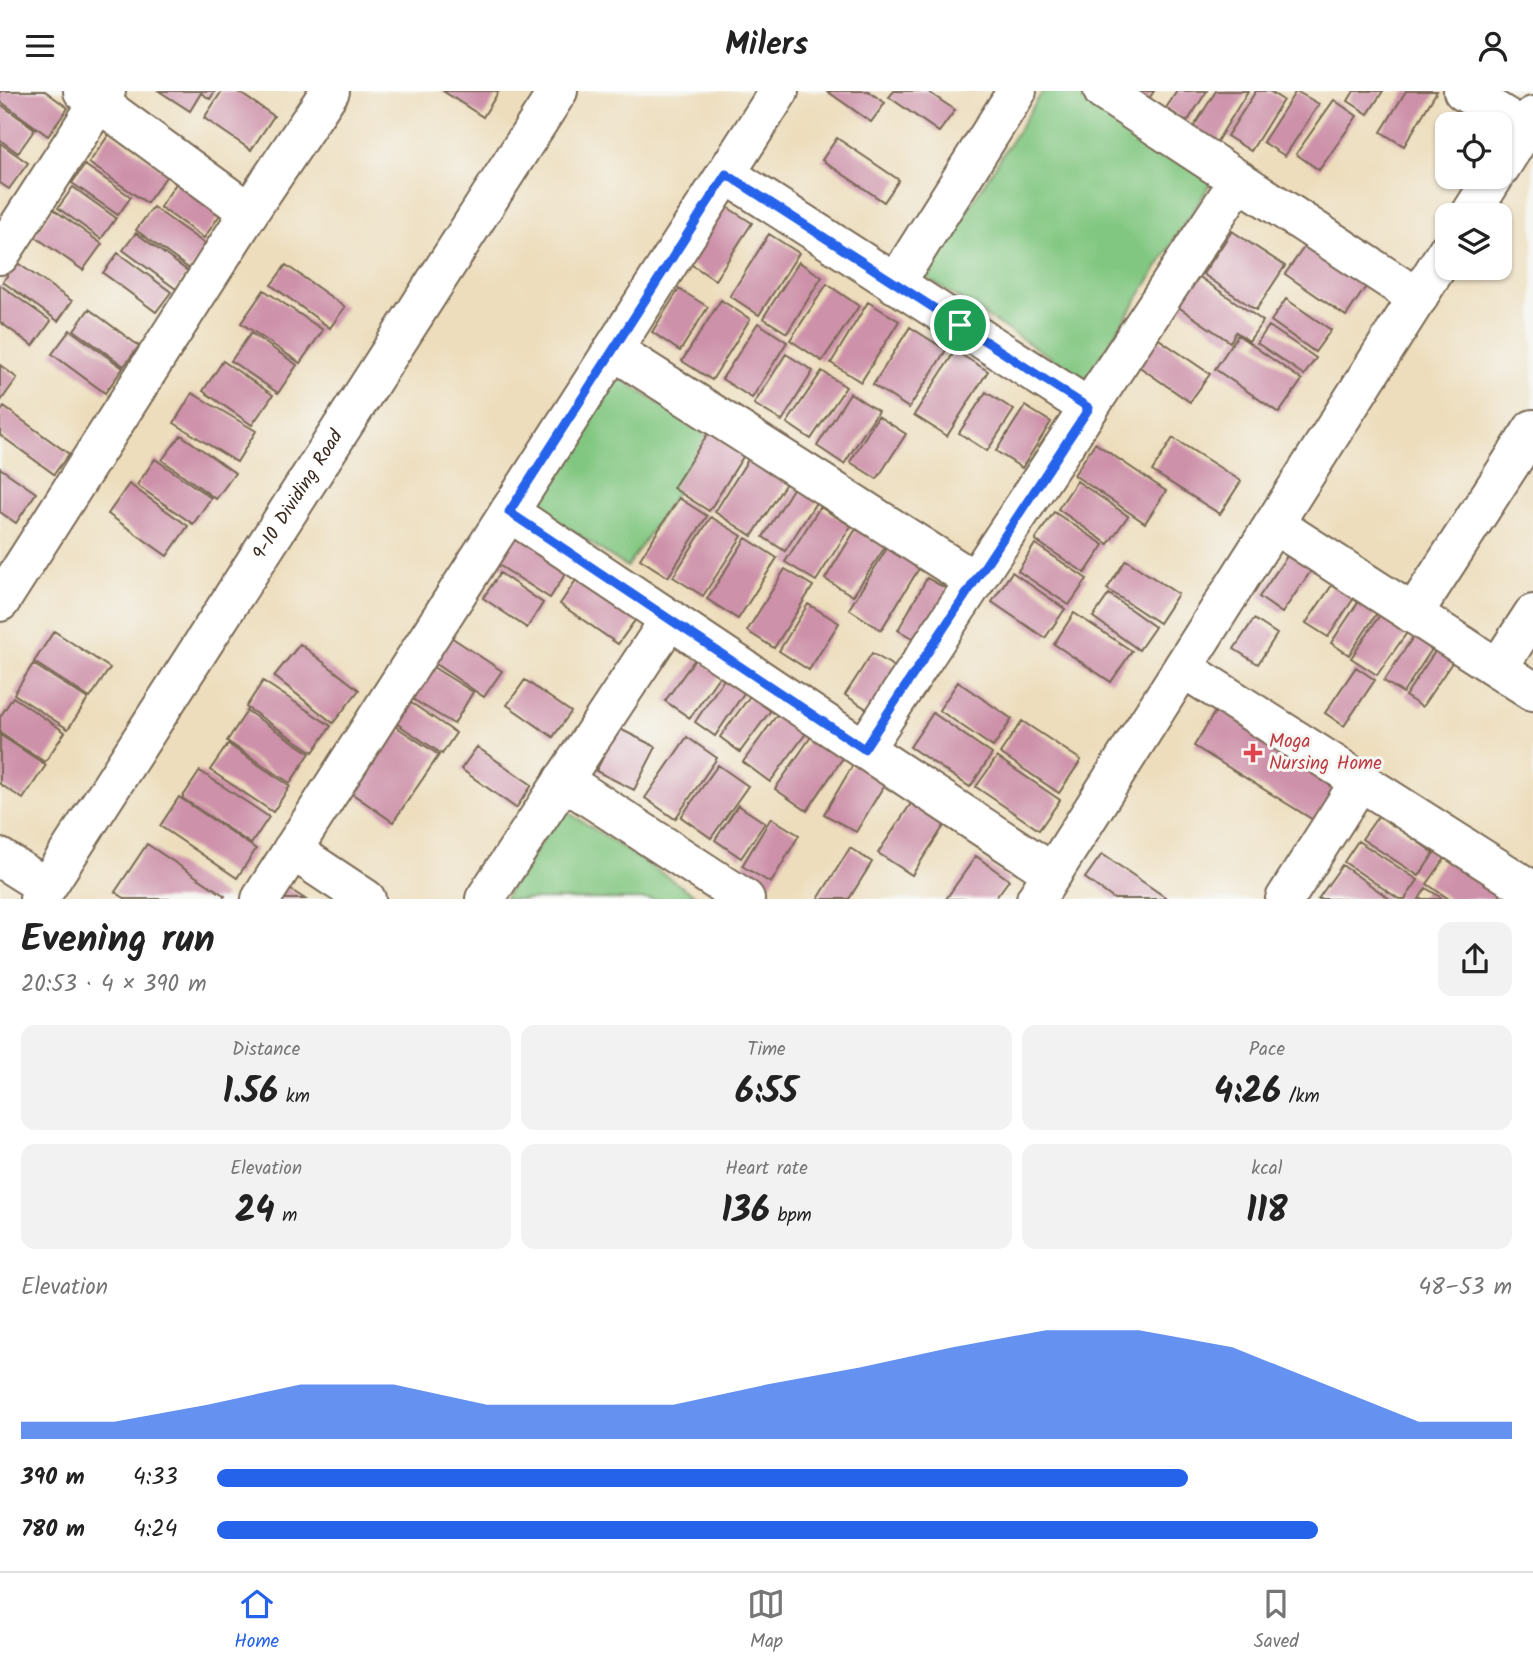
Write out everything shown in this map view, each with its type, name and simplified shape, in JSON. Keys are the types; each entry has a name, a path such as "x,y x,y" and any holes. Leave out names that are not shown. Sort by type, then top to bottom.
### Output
{"street":[{"path":"0,602 249,212 330,91"},
{"name":"9-10 Dividing Road","path":"43,893 558,91"},
{"path":"261,899 779,91"},
{"path":"895,284 1017,91"},
{"path":"1103,91 1418,298"},
{"path":"1463,91 1529,123 1512,150"},
{"path":"0,255 96,95 249,212"},
{"path":"726,174 1089,408"},
{"path":"864,749 1239,180"},
{"path":"509,512 864,749 1045,886 1435,270"},
{"path":"613,351 975,581"},
{"path":"1413,614 1533,429"},
{"path":"1274,524 1533,691"},
{"path":"1498,668 1533,614"},
{"path":"485,899 670,619"},
{"path":"1183,667 1526,892"},
{"path":"563,780 745,899"},
{"path":"1285,899 1360,781"},
{"path":"292,850 366,899"},
{"path":"0,858 43,893"}],"green space":[{"path":"1043,91 1077,91 1214,178 1086,380 925,277"},
{"path":"617,376 712,439 627,567 532,504"},
{"path":"563,809 701,899 504,899"}],"building":[{"path":"0,91 45,91 68,108 48,136 0,101"},
{"path":"159,91 215,91 210,99 201,93 190,111"},
{"path":"222,91 237,91 274,116 251,150 204,118"},
{"path":"443,91 499,91 483,117"},
{"path":"827,91 868,91 885,103 871,122"},
{"path":"894,91 927,91 955,110 939,132 889,97"},
{"path":"1130,91 1154,91 1147,102"},
{"path":"1177,91 1207,91 1187,122 1166,108"},
{"path":"1216,91 1248,91 1214,146 1191,131"},
{"path":"1256,91 1269,91 1283,100 1251,151 1227,136"},
{"path":"1296,91 1319,104 1285,156 1263,142"},
{"path":"1354,91 1383,91 1368,114 1348,101"},
{"path":"1406,91 1437,91 1404,146 1381,132"},
{"path":"1334,100 1357,116 1319,170 1296,154"},
{"path":"0,104 35,129 18,153 0,140"},
{"path":"110,133 168,174 147,203 89,163"},
{"path":"837,138 899,180 884,202 822,160"},
{"path":"0,143 28,163 9,189 0,183"},
{"path":"85,165 131,197 118,215 72,183"},
{"path":"182,175 226,206 204,238 160,207"},
{"path":"73,187 116,218 101,239 58,208"},
{"path":"719,202 752,223 715,280 683,259"},
{"path":"153,207 208,246 191,270 136,230"},
{"path":"53,209 102,244 83,270 34,236"},
{"path":"1232,231 1285,266 1256,310 1203,274"},
{"path":"136,233 189,272 176,289 123,250"},
{"path":"769,234 799,253 759,315 730,296"},
{"path":"1307,243 1367,285 1346,316 1285,274"},
{"path":"118,253 171,292 156,312 103,273"},
{"path":"16,262 72,301 58,321 3,282"},
{"path":"799,262 822,277 787,333 763,318"},
{"path":"286,265 345,307 330,328 271,285"},
{"path":"1198,276 1263,321 1249,341 1236,332 1230,342 1177,306"},
{"path":"827,284 859,306 822,361 790,340"},
{"path":"0,285 51,321 33,346 0,322"},
{"path":"679,289 708,307 680,351 652,332"},
{"path":"264,290 323,330 300,363 241,323"},
{"path":"1286,299 1331,330 1315,352 1271,321"},
{"path":"721,300 750,319 712,380 682,361"},
{"path":"868,302 899,321 861,382 831,363"},
{"path":"89,309 139,346 124,366 74,330"},
{"path":"758,323 787,342 752,398 722,379"},
{"path":"1269,326 1316,358 1304,375 1257,343"},
{"path":"910,327 946,350 909,408 873,385"},
{"path":"70,330 123,368 105,393 52,354"},
{"path":"251,333 297,365 278,393 231,361"},
{"path":"1150,333 1210,374 1190,402 1131,361"},
{"path":"1238,335 1302,380 1279,413 1215,369"},
{"path":"955,351 988,371 947,436 914,415"},
{"path":"786,354 813,371 782,421 754,404"},
{"path":"223,361 273,395 252,425 203,391"},
{"path":"0,365 17,378 0,402"},
{"path":"822,371 846,387 811,439 787,423"},
{"path":"986,392 1014,410 987,451 959,433"},
{"path":"192,393 256,431 237,462 174,423"},
{"path":"850,393 878,411 844,464 817,446"},
{"path":"1025,406 1051,422 1022,468 996,451"},
{"path":"4,407 69,454 54,474 0,435 0,413"},
{"path":"878,416 906,434 877,479 850,462"},
{"path":"710,430 746,452 709,511 673,488"},
{"path":"181,435 235,473 216,499 162,460"},
{"path":"1173,438 1241,481 1220,514 1152,471"},
{"path":"1095,443 1166,491 1145,523 1074,475"},
{"path":"751,455 788,480 752,536 715,512"},
{"path":"155,459 211,498 193,524 137,485"},
{"path":"0,468 36,493 16,523 0,512"},
{"path":"1077,481 1128,516 1108,544 1058,509"},
{"path":"129,484 188,526 167,556 108,514"},
{"path":"794,487 817,501 785,551 763,537"},
{"path":"679,498 707,516 668,577 640,559"},
{"path":"820,507 851,526 816,581 785,562"},
{"path":"1054,512 1104,545 1085,573 1035,540"},
{"path":"711,517 742,536 703,596 673,577"},
{"path":"518,526 573,562 550,598 494,562"},
{"path":"856,529 885,547 853,596 825,579"},
{"path":"746,538 777,558 738,619 707,599"},
{"path":"891,542 923,562 881,630 849,609"},
{"path":"1035,544 1087,579 1069,605 1018,571"},
{"path":"1294,546 1317,562 1282,613 1259,597"},
{"path":"1126,560 1178,594 1159,623 1107,589"},
{"path":"785,569 813,586 774,648 747,631"},
{"path":"582,571 641,612 618,644 560,604"},
{"path":"1012,572 1065,609 1045,638 992,602"},
{"path":"500,573 543,603 527,628 483,598"},
{"path":"1339,575 1360,589 1328,637 1306,623"},
{"path":"927,578 956,594 926,646 898,630"},
{"path":"1109,594 1155,627 1139,650 1093,617"},
{"path":"1363,595 1381,607 1349,655 1331,643"},
{"path":"808,604 839,623 809,670 779,651"},
{"path":"1384,609 1411,627 1377,675 1351,658"},
{"path":"1074,613 1132,651 1111,682 1054,644"},
{"path":"1254,619 1277,634 1258,664 1234,649"},
{"path":"1419,628 1438,640 1403,693 1384,681"},
{"path":"54,631 110,668 90,698 34,662"},
{"path":"448,635 502,671 484,697 431,661"},
{"path":"1442,641 1459,652 1422,707 1405,696"},
{"path":"300,644 359,690 333,723 274,676"},
{"path":"872,653 903,672 876,715 845,695"},
{"path":"696,658 720,675 690,718 665,701"},
{"path":"33,664 88,699 68,729 14,694"},
{"path":"428,664 473,692 454,724 409,697"},
{"path":"1356,667 1375,680 1344,726 1325,713"},
{"path":"724,679 744,693 715,736 695,722"},
{"path":"525,680 571,712 553,737 507,705"},
{"path":"263,681 331,726 313,752 246,707"},
{"path":"958,682 1012,719 993,747 939,710"},
{"path":"750,696 771,710 740,752 720,737"},
{"path":"13,697 65,732 45,762 0,733 0,717"},
{"path":"407,700 456,733 442,754 393,721"},
{"path":"1218,707 1339,782 1315,821 1194,746"},
{"path":"247,711 310,753 290,783 227,741"},
{"path":"779,712 807,732 770,782 743,762"},
{"path":"933,713 992,754 970,787 910,747"},
{"path":"1022,721 1081,760 1059,793 1000,753"},
{"path":"392,724 439,755 393,822 347,790"},
{"path":"819,725 851,746 807,811 775,789"},
{"path":"618,728 656,747 634,790 596,771"},
{"path":"0,735 46,765 23,799 0,784"},
{"path":"687,737 717,758 675,819 645,798"},
{"path":"228,744 290,786 273,812 210,770"},
{"path":"477,747 532,785 516,808 461,769"},
{"path":"997,757 1060,800 1039,830 976,787"},
{"path":"854,763 886,782 856,832 824,814"},
{"path":"718,765 748,786 711,838 681,817"},
{"path":"200,771 269,817 251,844 182,798"},
{"path":"179,797 256,849 237,878 160,826"},
{"path":"914,799 947,821 912,875 878,853"},
{"path":"738,805 765,823 741,858 715,840"},
{"path":"1379,815 1434,853 1419,876 1362,839"},
{"path":"771,818 799,835 771,883 742,866"},
{"path":"1358,841 1418,880 1405,899 1399,899 1344,862"},
{"path":"147,844 225,896 222,899 126,899 115,892"},
{"path":"850,848 872,862 849,899 818,899"},
{"path":"1102,854 1168,899 1114,899 1085,878"},
{"path":"976,856 1009,880 995,899 946,899"},
{"path":"1446,857 1501,894 1498,899 1449,899 1427,884"},
{"path":"1342,865 1390,899 1318,899"},
{"path":"282,884 305,899 272,899"},
{"path":"1426,888 1443,899 1419,899"}],"place":[{"name":"Moga Nursing Home","path":"1253,753"}],"route":[{"path":"726,174 960,325 1089,408 864,749 509,512 726,174"}]}
